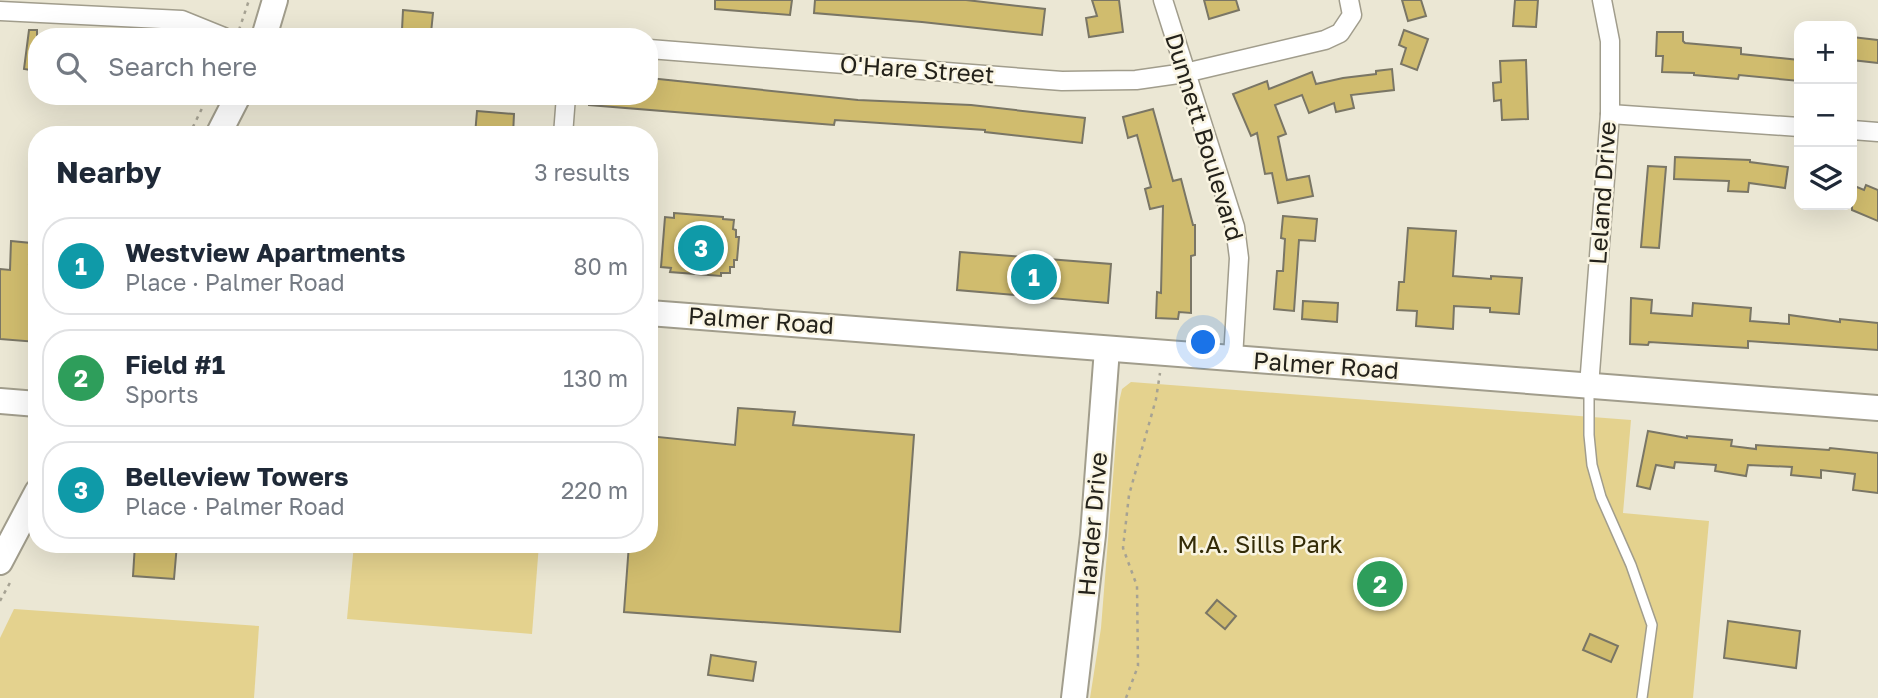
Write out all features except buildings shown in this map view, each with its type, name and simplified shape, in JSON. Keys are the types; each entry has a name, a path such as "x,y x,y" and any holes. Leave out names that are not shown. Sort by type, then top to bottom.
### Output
{"street":[{"path":"267,28 275,0"},
{"name":"Dunnett Boulevard","path":"1163,0 1236,227 1239,258 1233,359"},
{"name":"O'Hare Street","path":"658,50 1062,81 1136,80 1185,73 1325,40 1340,33 1352,15 1349,0"},
{"name":"Leland Drive","path":"1589,386 1610,114 1610,41 1602,0"},
{"path":"0,11 181,20 201,28"},
{"path":"223,126 233,105"},
{"path":"564,126 565,105"},
{"path":"1610,114 1794,127"},
{"path":"1857,130 1878,132"},
{"name":"Palmer Road","path":"658,314 1878,408"},
{"name":"Harder Drive","path":"1074,698 1093,535 1107,349"},
{"path":"0,401 28,403"},
{"path":"0,562 28,509"}],"lane":[{"path":"1589,386 1592,465 1601,497 1631,565 1652,625 1642,698"}],"path":[{"path":"240,28 249,0"},
{"path":"193,126 204,105"},
{"path":"1126,698 1138,666 1137,586 1123,548 1129,495 1156,399 1160,369"}],"green space":[{"name":"M.A. Sills Park","path":"1131,382 1631,420 1623,513 1709,521 1693,698 1090,698 1101,628 1119,402 1122,389"},
{"path":"353,553 538,553 532,634 347,619"},
{"path":"14,609 259,626 254,698 0,698 0,638"}],"place":[{"name":"Belleview Towers","path":"701,248"},
{"name":"Westview Apartments","path":"1034,277"},
{"name":"Field #1","path":"1380,584"}]}
